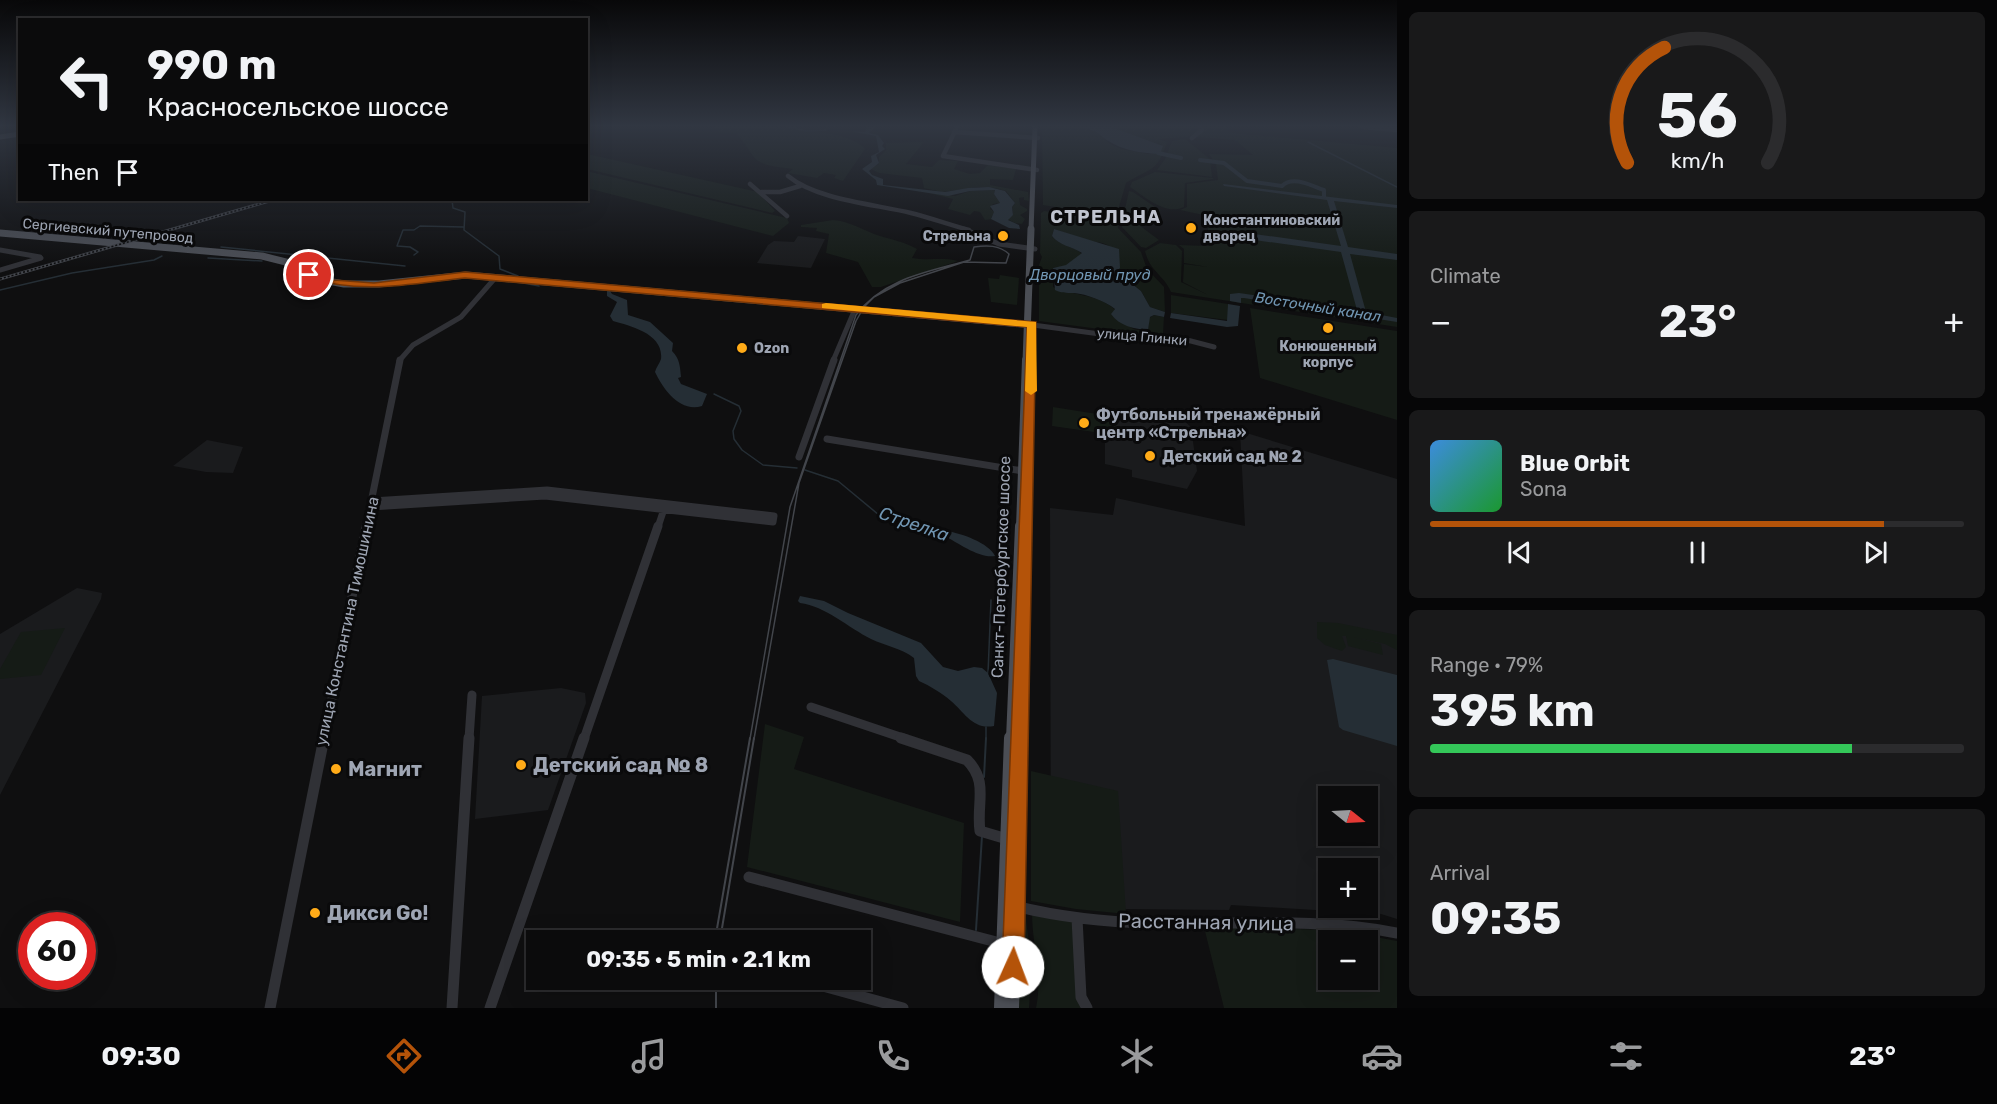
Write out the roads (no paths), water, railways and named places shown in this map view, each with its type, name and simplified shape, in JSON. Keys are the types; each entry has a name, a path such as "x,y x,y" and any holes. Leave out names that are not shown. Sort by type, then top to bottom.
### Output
{"main road":[{"name":"Санкт-Петербургское шоссе","path":"1001,1008 1036,174"},
{"name":"Сергиевский путепровод","path":"0,233 273,258 294,264 320,280 357,285 392,284 448,275 495,277 1030,324"},
{"name":"Санкт-Петербургское шоссе","path":"1012,1008 1030,324"}],"street":[{"path":"788,176 800,186 817,192 896,209 960,227 990,242 1033,248"},
{"path":"750,183 787,216"},
{"path":"762,192 780,192 800,186"},
{"path":"0,250 41,258 0,270"},
{"name":"улица Константина Тимошинина","path":"270,1008 399,361 413,345 462,317 495,277"},
{"path":"799,457 837,350 855,309"},
{"name":"улица Глинки","path":"1030,324 1137,339 1187,340 1215,347"},
{"path":"827,439 1023,471"},
{"path":"547,490 774,516 773,522 539,496 372,504 547,490"},
{"path":"490,1008 664,509"},
{"path":"452,1008 472,695"},
{"path":"811,708 967,760 976,767 981,778 980,831 1007,839"},
{"path":"749,877 1004,944"},
{"name":"Расстанная улица","path":"1015,906 1077,918 1128,922 1349,925 1397,933"},
{"path":"1077,918 1081,997 1087,1008"},
{"path":"837,990 903,1008"}],"water":[{"path":"868,174 883,179 883,185 945,192 989,187 1005,191 1015,203 1012,207 1013,215 1008,220 1019,225 1020,229 1009,228 991,219 994,212 990,206 1000,203 994,194 995,190 970,191 948,196 877,185 876,180"},
{"name":"Восточный канал","path":"1223,184 1397,205 1397,208 1334,201 1348,247 1397,254 1397,260 1350,254 1366,312 1397,318 1397,322 1244,298 1241,298 1241,303 1230,301 1230,294 1239,293 1357,310 1341,252 1226,236 1226,230 1341,246 1327,200 1224,186"},
{"name":"Дворцовый пруд","path":"1054,229 1119,249 1120,268 1111,277 1131,283 1141,291 1150,307 1165,312 1164,317 1154,315 1150,317 1148,330 1133,328 1114,318 1111,314 1115,309 1101,301 1084,295 1055,290 1053,268 1066,265 1082,253 1055,239 1052,236"},
{"path":"607,291 627,300 628,315 650,322 673,343 672,351 680,366 681,377 678,378 681,384 707,394 702,406 686,406 668,392 655,372 661,359 661,350 657,343 645,332 613,321 610,316 617,302 607,296"},
{"path":"1228,304 1240,306 1238,326 1227,327 1170,318 1171,313 1227,321"},
{"path":"946,531 967,536 981,543 995,556 969,550 945,536"},
{"path":"800,596 824,601 921,643 943,667 958,671 974,667 982,668 988,673 997,693 994,726 987,727 970,720 944,695 919,681 916,676 914,658 899,649 871,639 819,608 800,603 798,601"},
{"path":"1333,659 1397,675 1397,746 1339,727 1327,660"}],"waterway":[{"path":"1238,174 1247,181 1282,186 1297,181 1324,190 1324,197"},
{"path":"1371,174 1397,187"},
{"name":"Стрелка","path":"452,201 453,208 465,212 464,230 499,256 500,269 518,276"},
{"path":"414,255 418,252 410,247 397,246 403,230 414,230 420,226 463,227"},
{"path":"221,247 405,266"},
{"path":"0,290 72,273 154,260 162,256"},
{"path":"208,258 262,261"},
{"name":"Стрелка","path":"523,283 539,286"},
{"path":"714,394 739,406 741,411 733,431 734,439 742,450 763,465 797,468"},
{"name":"Стрелка","path":"805,470 838,481 879,515 945,534"},
{"path":"988,673 991,600"},
{"path":"986,727 986,738"},
{"path":"984,777 986,738"},
{"path":"976,930 982,836"}],"tram line":[{"path":"974,247 997,247 1009,254 1006,263 964,262 900,283 874,297 908,278 970,260 974,247"},
{"path":"750,739 790,507 856,315 874,298"},
{"path":"754,739 799,483 856,321 864,307 874,298"},
{"path":"717,930 750,738"},
{"path":"722,930 754,738"},
{"path":"716,990 716,1008"}],"railway":[{"path":"0,279 270,201"}],"place":[{"name":"Константиновский дворец","path":"1191,228"},
{"name":"Стрельна","path":"1003,236"},
{"name":"Конюшенный корпус","path":"1328,328"},
{"name":"Ozon","path":"742,348"},
{"name":"Футбольный тренажёрный центр «Стрельна»","path":"1084,423"},
{"name":"Детский сад № 2","path":"1150,456"},
{"name":"Детский сад № 8","path":"521,765"},
{"name":"Магнит","path":"336,769"},
{"name":"Дикси Go!","path":"315,913"}],"district":[{"name":"СТРЕЛЬНА","path":"1106,217"}]}
